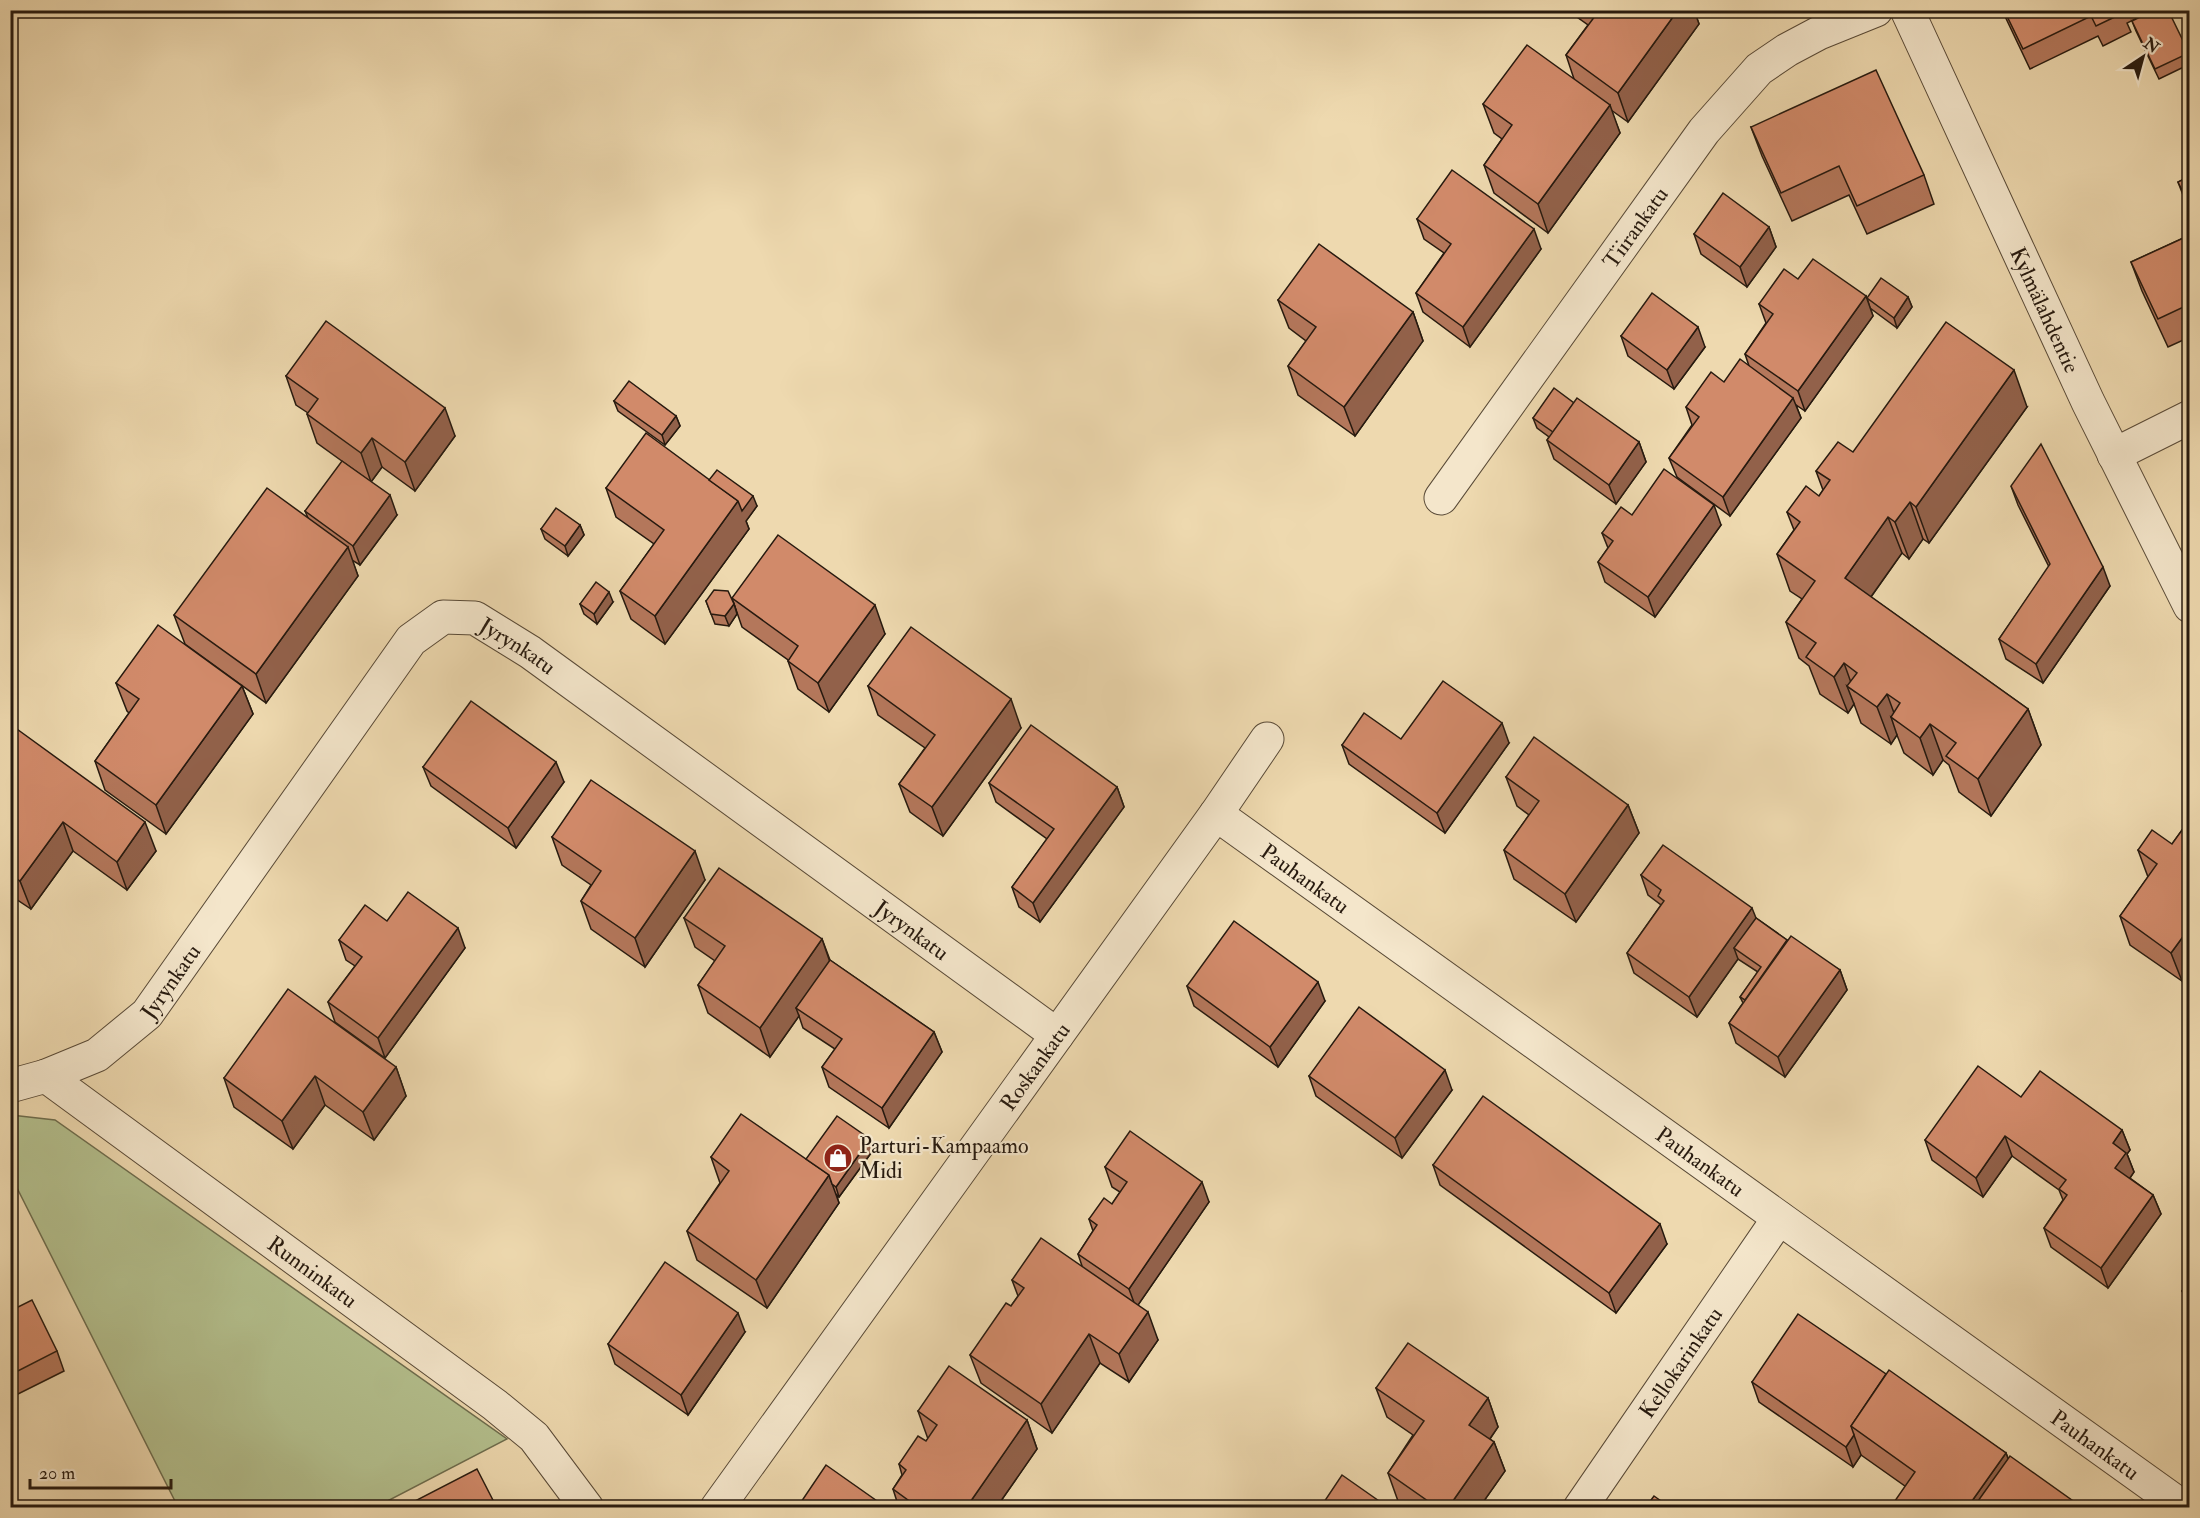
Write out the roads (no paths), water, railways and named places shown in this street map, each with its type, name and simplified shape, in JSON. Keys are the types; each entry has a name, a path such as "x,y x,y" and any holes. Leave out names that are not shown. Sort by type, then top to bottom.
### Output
{"street":[{"name":"Tiirankatu","path":"1441,498 1704,131 1759,69 1787,50 1819,33 1876,10"},
{"name":"Kylmälahdentie","path":"1907,10 2114,455 2190,606"},
{"path":"2114,455 2190,417"},
{"name":"Jyrynkatu","path":"45,1076 97,1055 147,1014 411,640 442,617 475,618 530,652 1057,1035"},
{"name":"Roskankatu","path":"717,1508 1216,814 1267,739"},
{"name":"Pauhankatu","path":"1216,814 2184,1508"},
{"path":"10,1086 45,1076"},
{"name":"Runninkatu","path":"45,1076 495,1405 534,1437 587,1508"},
{"name":"Kellokarinkatu","path":"1580,1508 1779,1218"}],"place":[{"name":"Parturi-Kampaamo Midi","path":"838,1158"}]}
